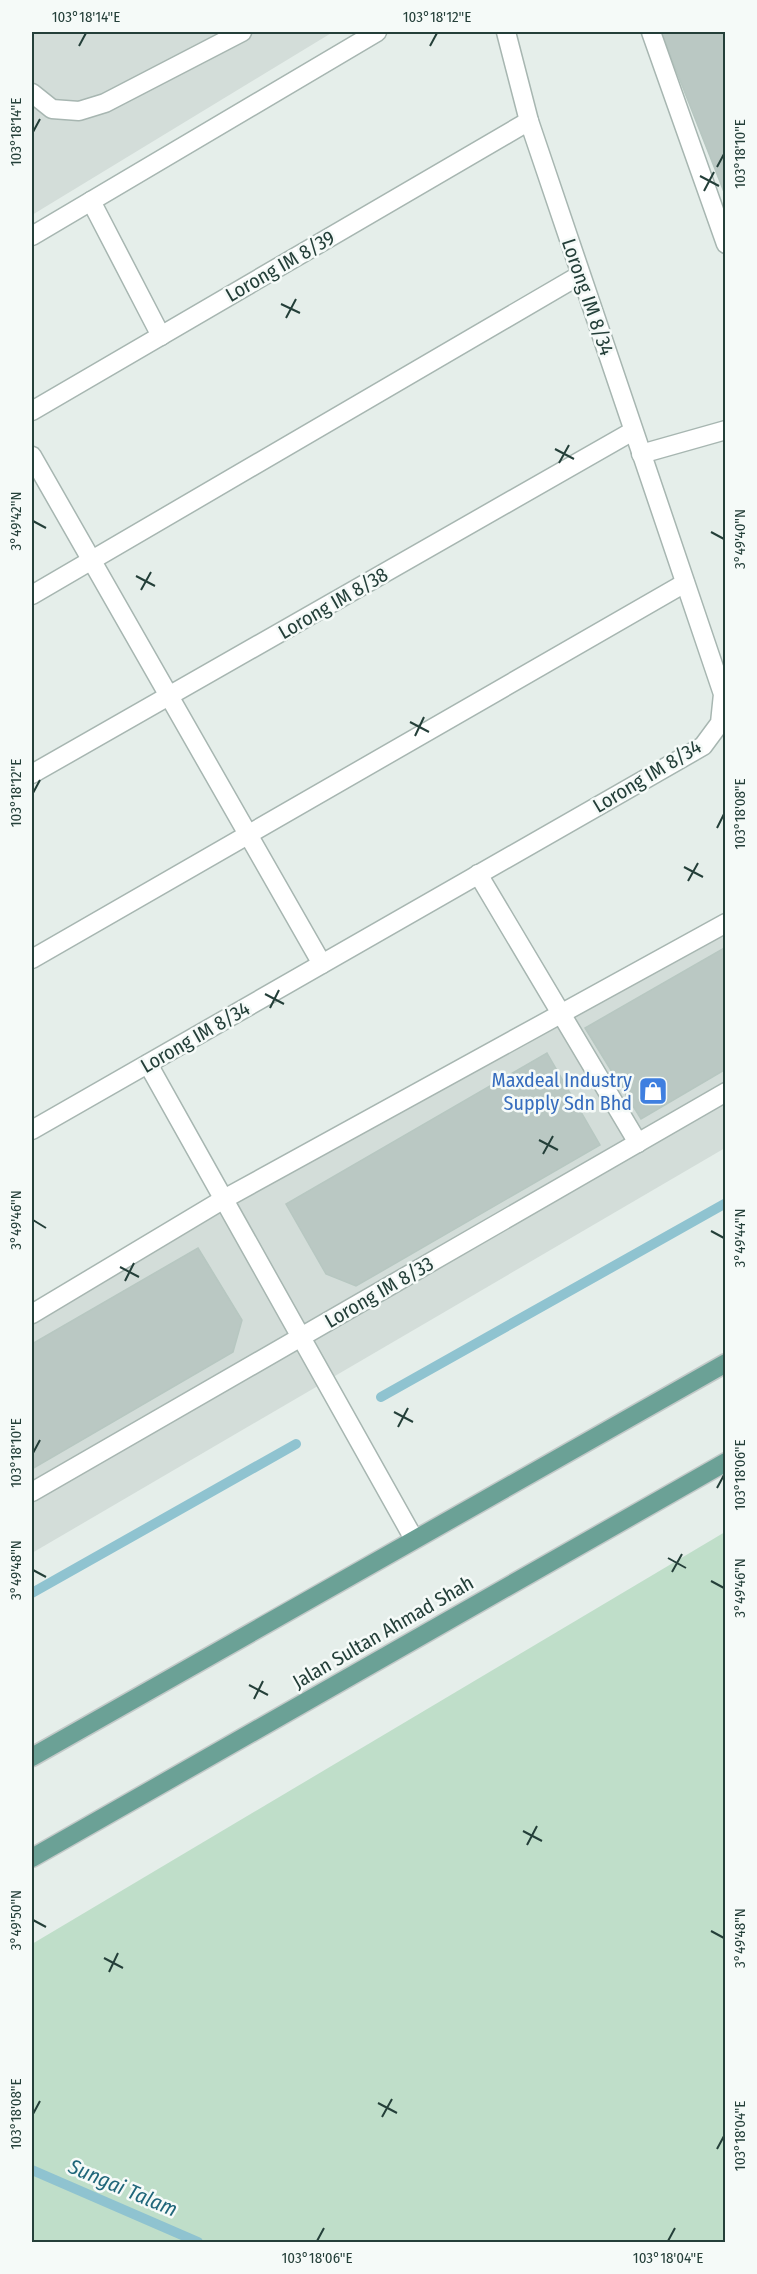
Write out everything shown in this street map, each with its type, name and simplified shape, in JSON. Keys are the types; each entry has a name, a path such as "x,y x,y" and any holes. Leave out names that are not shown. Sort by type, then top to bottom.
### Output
{"main road":[{"path":"32,1757 726,1363"},
{"name":"Jalan Sultan Ahmad Shah","path":"32,1858 726,1462"}],"street":[{"path":"32,93 52,109 79,111 105,103 242,32"},
{"path":"32,236 377,32"},
{"name":"Lorong IM 8/34","path":"32,1130 703,746 720,723 723,694 529,122 506,32"},
{"path":"651,32 726,244"},
{"name":"Lorong IM 8/39","path":"32,411 529,122"},
{"path":"91,201 161,336"},
{"path":"32,595 580,275"},
{"path":"641,454 726,430"},
{"name":"Lorong IM 8/38","path":"32,774 633,431"},
{"path":"32,456 322,964"},
{"path":"32,959 686,583"},
{"path":"478,874 638,1143"},
{"path":"32,1314 224,1199 726,923"},
{"path":"148,1064 414,1539"},
{"name":"Lorong IM 8/33","path":"32,1492 726,1092"}],"shaded area":[{"path":"32,32 333,32 32,215"},
{"path":"725,917 725,1148 32,1553 32,1321"}],"green space":[{"path":"725,1532 725,2242 32,2242 32,1944"}],"building":[{"path":"661,32 726,32 726,197"},
{"path":"726,947 726,1069 641,1119 585,1028"},
{"path":"547,1053 600,1145 356,1286 326,1274 286,1204"},
{"path":"198,1248 242,1320 233,1352 32,1469 32,1344"}],"waterway":[{"path":"381,1397 726,1203"},
{"path":"32,1593 296,1444"},
{"name":"Sungai Talam","path":"32,2170 198,2242"}],"place":[{"name":"Maxdeal Industry Supply Sdn Bhd","path":"653,1091"}]}
